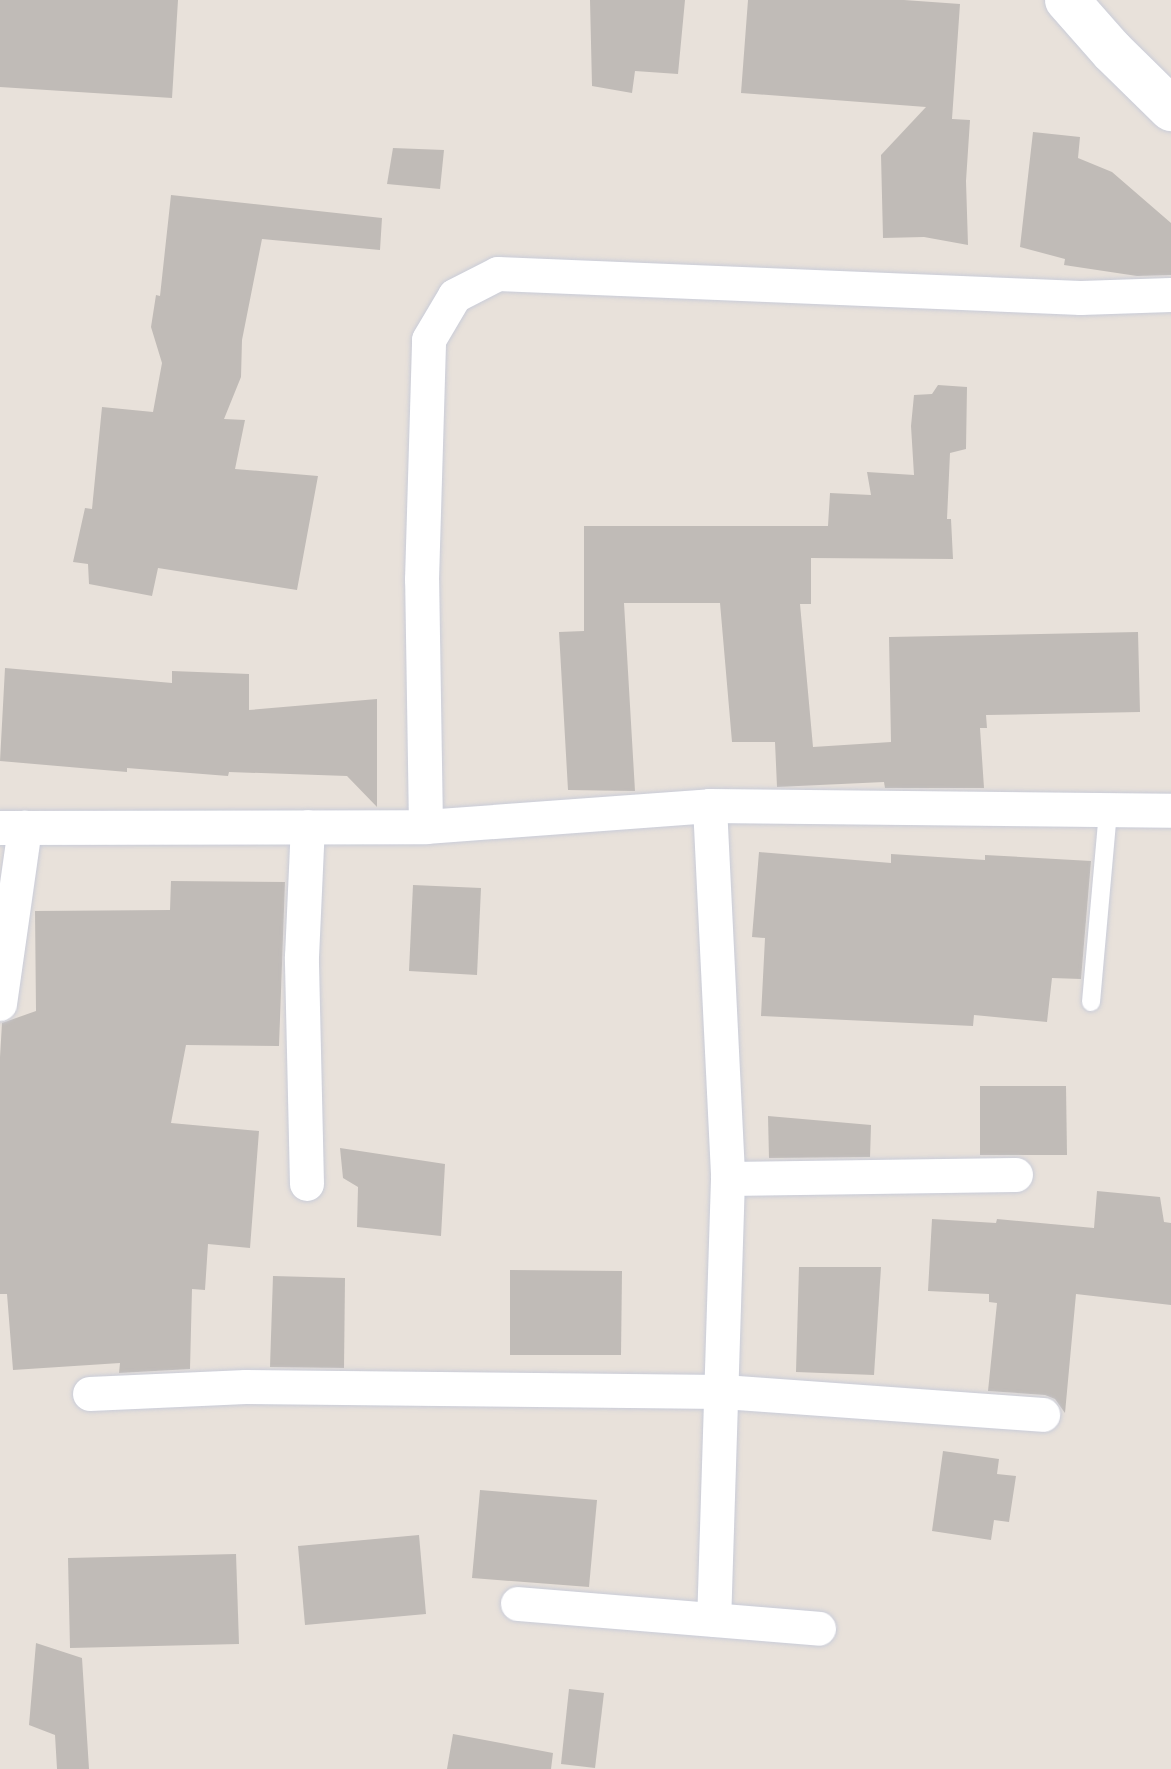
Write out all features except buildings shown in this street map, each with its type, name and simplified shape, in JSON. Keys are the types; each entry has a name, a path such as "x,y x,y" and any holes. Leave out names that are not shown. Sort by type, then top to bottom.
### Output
{"street":[{"path":"1067,0 1112,51 1171,109"},
{"path":"426,827 422,580 429,340 455,296 498,274 1081,298 1171,295"},
{"path":"710,806 728,1179 714,1620"},
{"path":"0,1004 13,828 426,827 710,806 1171,811"},
{"path":"307,1184 302,957 308,827"},
{"path":"728,1179 1016,1175"},
{"path":"90,1394 246,1387 723,1392 1043,1415"},
{"path":"518,1604 819,1629"}],"lane":[{"path":"1091,1002 1108,810"}]}
